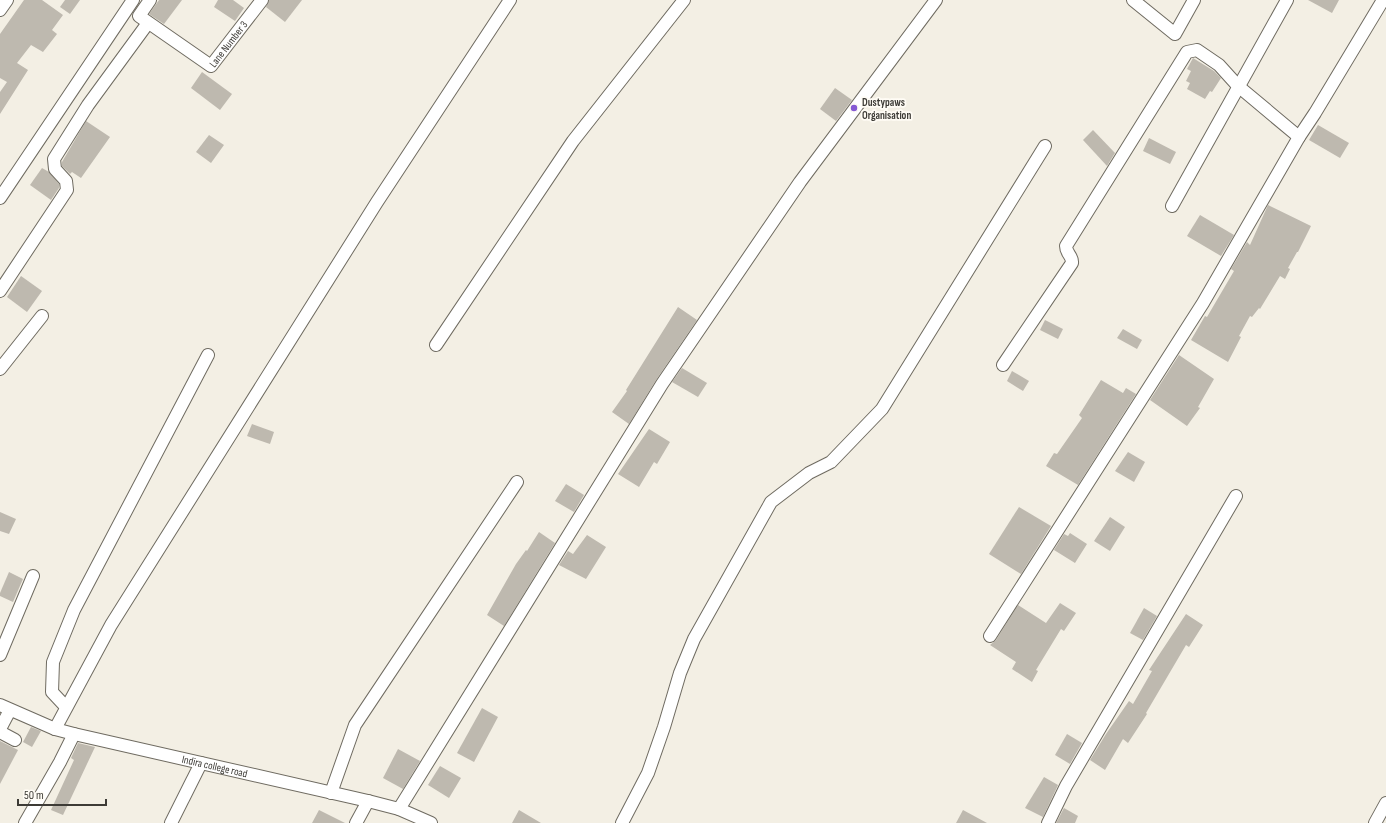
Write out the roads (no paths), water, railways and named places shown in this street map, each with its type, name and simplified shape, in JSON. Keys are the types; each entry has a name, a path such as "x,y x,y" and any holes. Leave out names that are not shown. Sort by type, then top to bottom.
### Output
{"street":[{"path":"0,10 7,0"},
{"path":"0,198 133,0"},
{"path":"0,290 67,190 66,181 55,169 54,159 88,105 148,23 139,16 150,0"},
{"name":"Lane Number 3","path":"148,23 211,66 262,0"},
{"path":"55,729 111,625 376,202 510,0"},
{"path":"436,345 573,141 684,0"},
{"path":"398,809 662,384 800,182 936,0"},
{"path":"1133,0 1175,34 1194,0"},
{"path":"1172,206 1287,0"},
{"path":"990,636 1203,303 1299,137 1383,0"},
{"path":"1003,366 1072,262 1072,257 1066,251 1066,246 1187,52 1197,50 1205,54 1219,65 1238,86 1299,137"},
{"path":"622,823 648,773 664,727 680,673 694,639 771,502 809,473 831,462 882,409 1045,146"},
{"path":"0,368 42,316"},
{"path":"66,707 52,692 53,662 59,644 74,610 208,355"},
{"path":"331,793 354,726 517,482"},
{"path":"1048,823 1070,779 1236,496"},
{"path":"0,654 34,576"},
{"path":"5,707 0,730 15,740"},
{"name":"Indira college road","path":"5,707 55,729 201,764 368,801 398,809 431,823"},
{"path":"25,823 60,762 74,734"},
{"path":"171,823 201,764"},
{"path":"356,823 368,801"},
{"path":"1375,823 1386,803"}],"place":[{"name":"Dustypaws Organisation","path":"854,108"}]}
